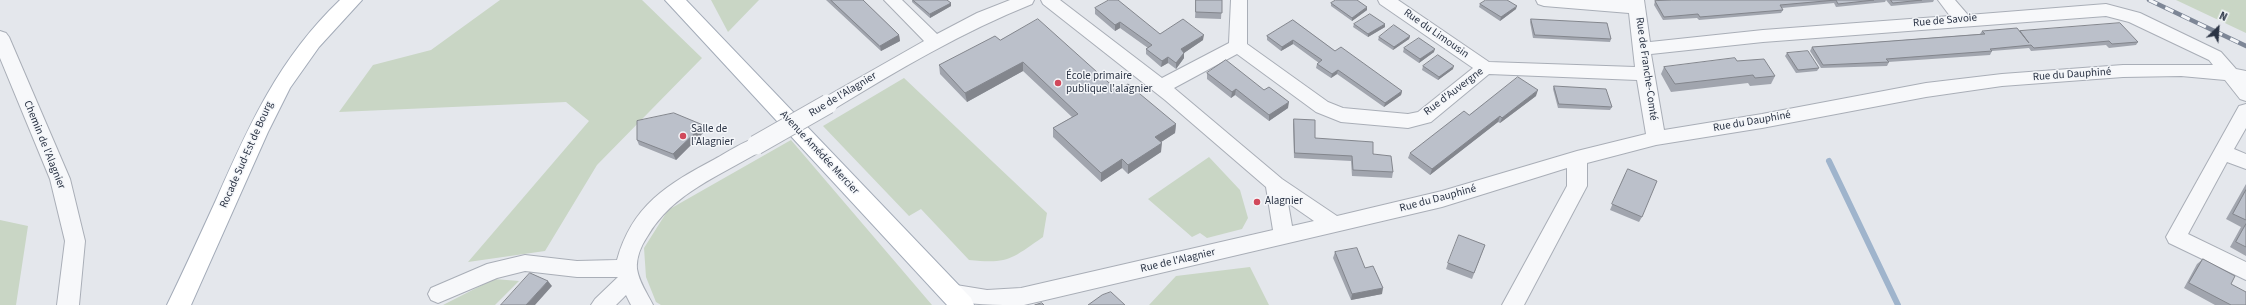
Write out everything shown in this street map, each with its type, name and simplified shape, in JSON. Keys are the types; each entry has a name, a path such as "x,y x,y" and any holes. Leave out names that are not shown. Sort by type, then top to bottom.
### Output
{"main road":[{"name":"Rocade Sud-Est de Bourg","path":"180,303 256,130 282,80 332,18 352,0"},
{"name":"Avenue Amédée Mercier","path":"675,0 956,299"}],"street":[{"path":"892,0 935,42"},
{"name":"Rue de l'Alagnier","path":"629,273 637,235 643,224 668,196 935,42 983,16 1026,0"},
{"path":"1049,0 1161,87 1275,184 1334,224"},
{"path":"1161,87 1238,46 1239,0"},
{"name":"Rue du Limousin","path":"1386,0 1485,68"},
{"path":"1544,0 1637,4"},
{"path":"1946,0 1963,20"},
{"name":"Rue de Franche-Comté","path":"1637,4 1645,74 1656,138"},
{"name":"Rue de Savoie","path":"1642,49 1963,20 2106,10 2134,17 2215,56 2238,75 2246,94"},
{"name":"Chemin de l'Alagnier","path":"0,37 60,179 75,241 68,305"},
{"name":"Rue d'Auvergne","path":"1238,46 1322,107 1341,115 1408,121 1424,117 1485,68 1645,74"},
{"name":"Rue du Dauphiné","path":"1284,236 1442,199 1577,158 1656,138 1762,121 1926,90 2002,80 2123,71 2180,70 2238,75"},
{"path":"2246,111 2176,237 2246,272"},
{"path":"2223,152 2246,162"},
{"path":"1513,305 1577,186 1577,158"},
{"path":"1275,184 1284,236"},
{"name":"Rue de l'Alagnier","path":"956,299 1018,301 1284,236"},
{"path":"438,294 494,270 525,263 629,273"},
{"path":"602,305 629,273"},
{"path":"629,273 635,294 642,305"}],"green space":[{"path":"500,0 642,0 702,58 597,165 545,251 468,262 589,121 566,102 339,112 373,65 431,50"},
{"path":"711,0 759,0 728,32"},
{"path":"2176,0 2246,0 2246,33"},
{"path":"904,78 1047,213 1043,237 1009,258 993,261 969,260 921,209 909,216 823,126"},
{"path":"791,140 932,305 661,305 656,302 646,277 644,248 668,210"},
{"path":"1209,157 1240,190 1248,218 1242,229 1207,238 1200,233 1192,237 1148,199"},
{"path":"0,220 28,226 16,305 0,305"},
{"path":"1250,267 1269,305 1149,305 1176,276"},
{"path":"494,279 519,281 495,305 443,305"}],"building":[{"path":"831,0 863,0 899,35 880,46"},
{"path":"913,0 947,0 951,3 930,14"},
{"path":"1109,0 1118,0 1160,34 1183,19 1204,35 1181,49 1184,53 1176,63 1168,57 1162,61 1146,49 1152,45 1120,22 1115,25 1095,8"},
{"path":"1196,0 1222,0 1222,13 1196,12"},
{"path":"1336,0 1357,0 1367,7 1352,18 1331,3"},
{"path":"1486,0 1507,0 1517,6 1501,17 1480,4"},
{"path":"1836,0 1780,5 1783,10 1700,17 1698,14 1664,17 1655,1"},
{"path":"1836,0 1874,0 1838,4"},
{"path":"1891,0 1922,0 1893,3"},
{"path":"1370,14 1385,24 1368,34 1354,24"},
{"path":"1038,19 1117,90 1128,84 1176,124 1155,137 1162,143 1128,165 1122,159 1101,173 1053,128 1078,114 1023,62 965,93 939,65 995,36 1000,40"},
{"path":"1531,19 1607,23 1611,39 1535,35"},
{"path":"1293,20 1335,51 1341,47 1402,91 1385,103 1338,70 1332,74 1317,64 1322,60 1293,40 1282,47 1267,36"},
{"path":"2120,23 2138,42 2112,44 2109,41 2034,48 2031,45 1990,49 1992,51 1886,59 1889,62 1823,65 1812,47 1985,34 1982,31 2017,28 2029,43 2020,31"},
{"path":"1394,25 1410,36 1394,47 1379,37"},
{"path":"1419,38 1435,49 1420,59 1404,48"},
{"path":"1808,51 1819,68 1798,70 1787,53"},
{"path":"1438,55 1454,66 1439,77 1423,66"},
{"path":"1735,58 1737,61 1764,59 1775,76 1755,78 1753,75 1675,84 1664,67"},
{"path":"1226,60 1264,90 1269,87 1289,102 1269,115 1236,89 1232,92 1207,73"},
{"path":"1518,77 1538,90 1502,118 1500,116 1432,169 1410,153 1464,111 1469,115"},
{"path":"1554,86 1606,89 1612,107 1559,104"},
{"path":"674,113 703,125 673,154 637,140 637,121"},
{"path":"1294,119 1315,120 1315,138 1373,142 1373,154 1391,156 1393,172 1353,170 1352,156 1295,153"},
{"path":"1628,169 1657,181 1642,217 1612,204"},
{"path":"2246,190 2246,220 2233,214"},
{"path":"2246,224 2246,247 2236,242"},
{"path":"1459,235 1485,245 1474,273 1448,263"},
{"path":"1357,248 1365,268 1373,266 1383,288 1352,294 1335,252"},
{"path":"2203,259 2235,276 2231,284 2246,292 2246,305 2231,305 2189,283"},
{"path":"530,273 548,281 526,305 501,305"},
{"path":"1111,292 1125,305 1088,305 1102,295"}],"waterway":[{"path":"1829,161 1898,305"}],"railway":[{"path":"2149,0 2246,46"}],"place":[{"name":"École primaire publique l'alagnier","path":"1058,83"},
{"name":"Salle de l'Alagnier","path":"683,136"},
{"name":"Alagnier","path":"1257,202"}]}
